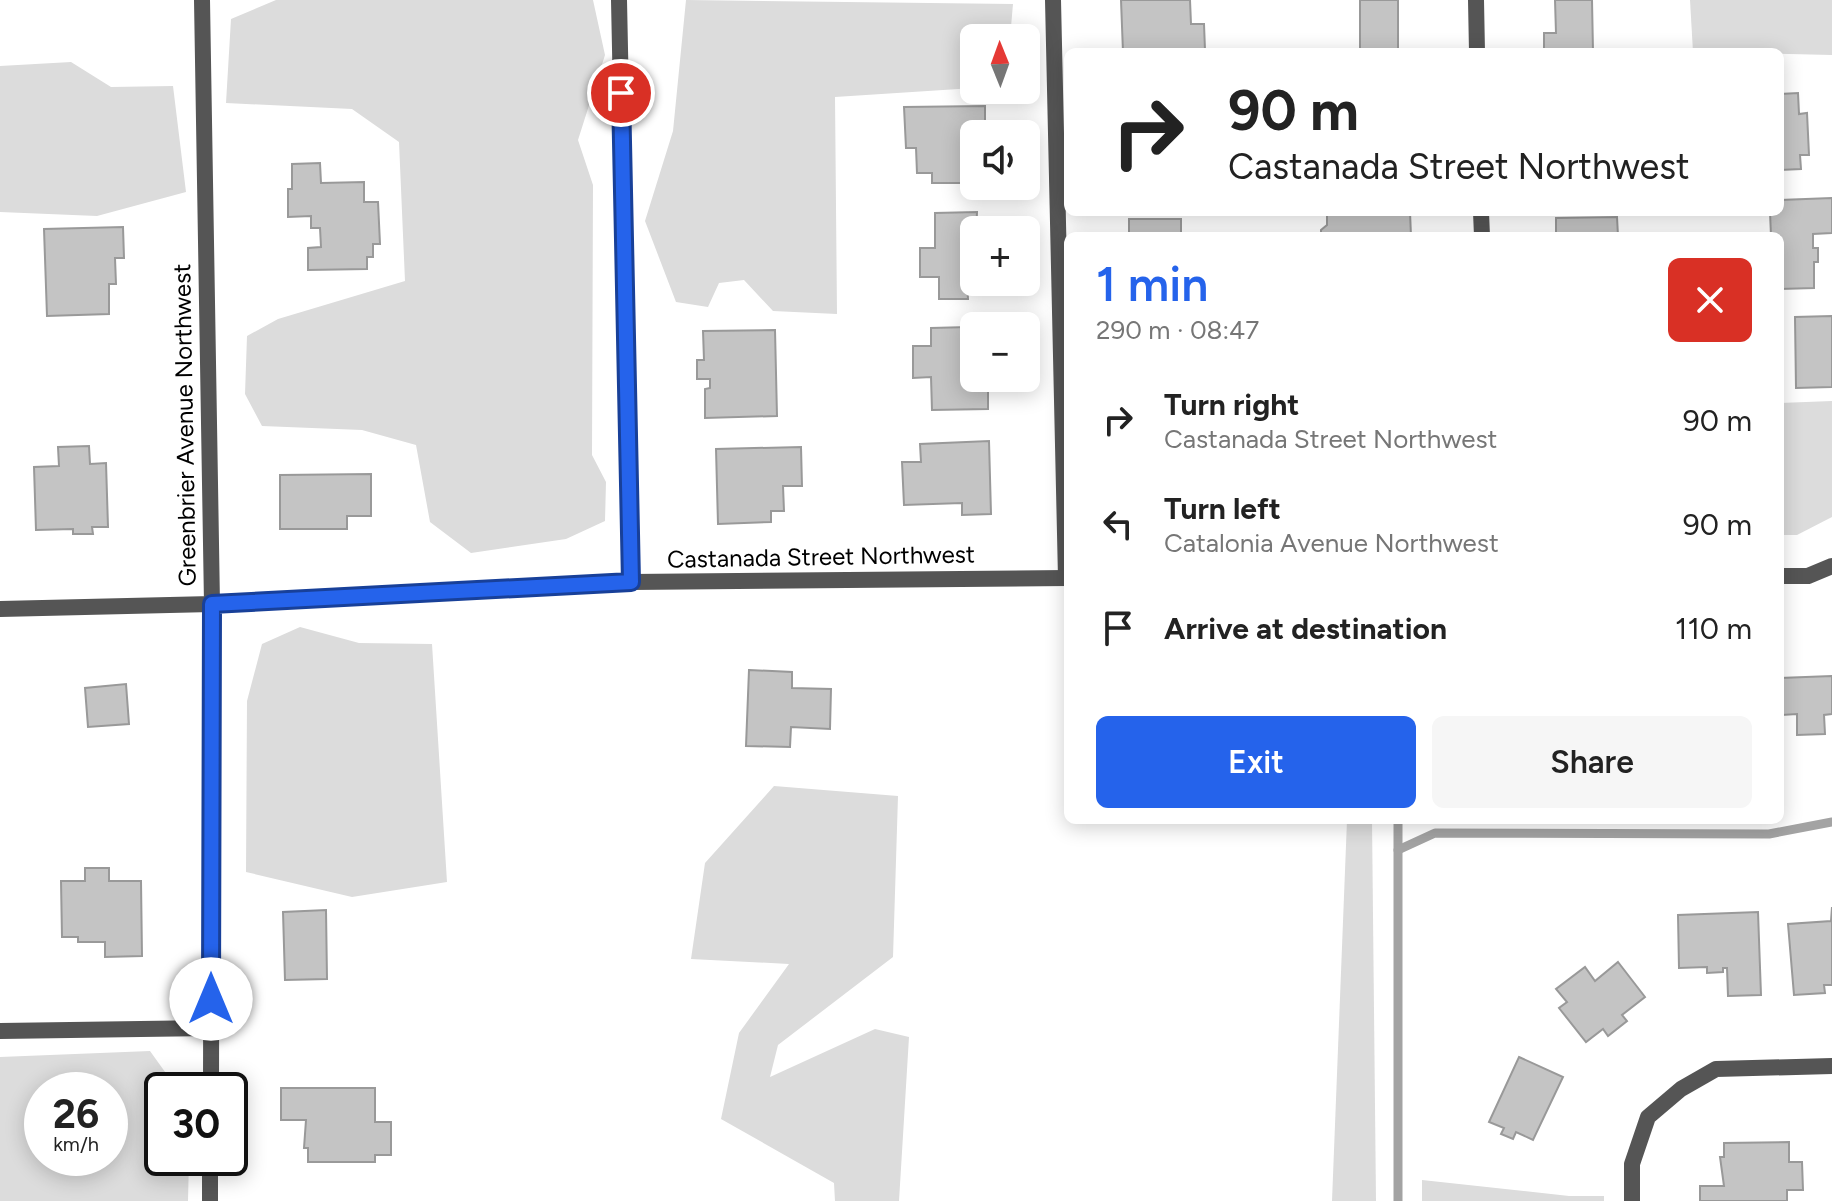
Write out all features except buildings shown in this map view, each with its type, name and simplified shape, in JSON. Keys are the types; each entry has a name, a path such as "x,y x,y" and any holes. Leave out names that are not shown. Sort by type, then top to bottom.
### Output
{"street":[{"name":"Greenbrier Avenue Northwest","path":"202,0 212,604 211,1072"},
{"path":"619,0 631,582"},
{"path":"1053,0 1064,454"},
{"path":"1476,0 1477,48"},
{"path":"1784,576 1808,576 1832,566"},
{"name":"Castanada Street Northwest","path":"0,609 212,604 631,582 1064,578"},
{"path":"0,1031 211,1028"},
{"path":"1632,1201 1632,1164 1648,1117 1681,1089 1716,1069 1832,1066"},
{"path":"210,1176 210,1201"}],"shaded area":[{"path":"276,0 593,0 605,55 578,140 593,185 592,455 606,482 605,521 566,539 471,553 430,522 416,445 362,430 262,426 245,394 247,336 278,319 405,281 399,142 352,109 226,103 231,19"},
{"path":"686,0 1013,4 1011,24 960,24 960,89 835,97 837,314 773,311 744,280 719,283 708,307 676,302 645,221 673,131"},
{"path":"1690,0 1832,0 1832,55 1784,54 1784,48 1693,48"},
{"path":"71,62 111,87 173,86 186,192 97,216 0,212 0,66"},
{"path":"1832,401 1832,517 1797,535 1784,535 1784,403"},
{"path":"300,627 359,643 432,644 447,882 352,897 246,872 247,701 262,644"},
{"path":"774,786 898,796 893,957 778,1045 770,1077 875,1029 909,1037 899,1201 835,1201 834,1183 721,1119 739,1033 789,964 691,959 705,863"},
{"path":"1347,824 1372,824 1376,1201 1332,1201"},
{"path":"150,1051 165,1072 144,1072 144,1176 189,1176 188,1201 0,1201 0,1057"},
{"path":"1422,1180 1569,1196 1604,1196 1604,1201 1422,1201"}],"waterway":[{"path":"1398,850 1435,833 1769,834 1832,822"},
{"path":"1398,824 1398,1201"}],"route":[{"path":"211,999 212,604 631,582 621,93"}]}
